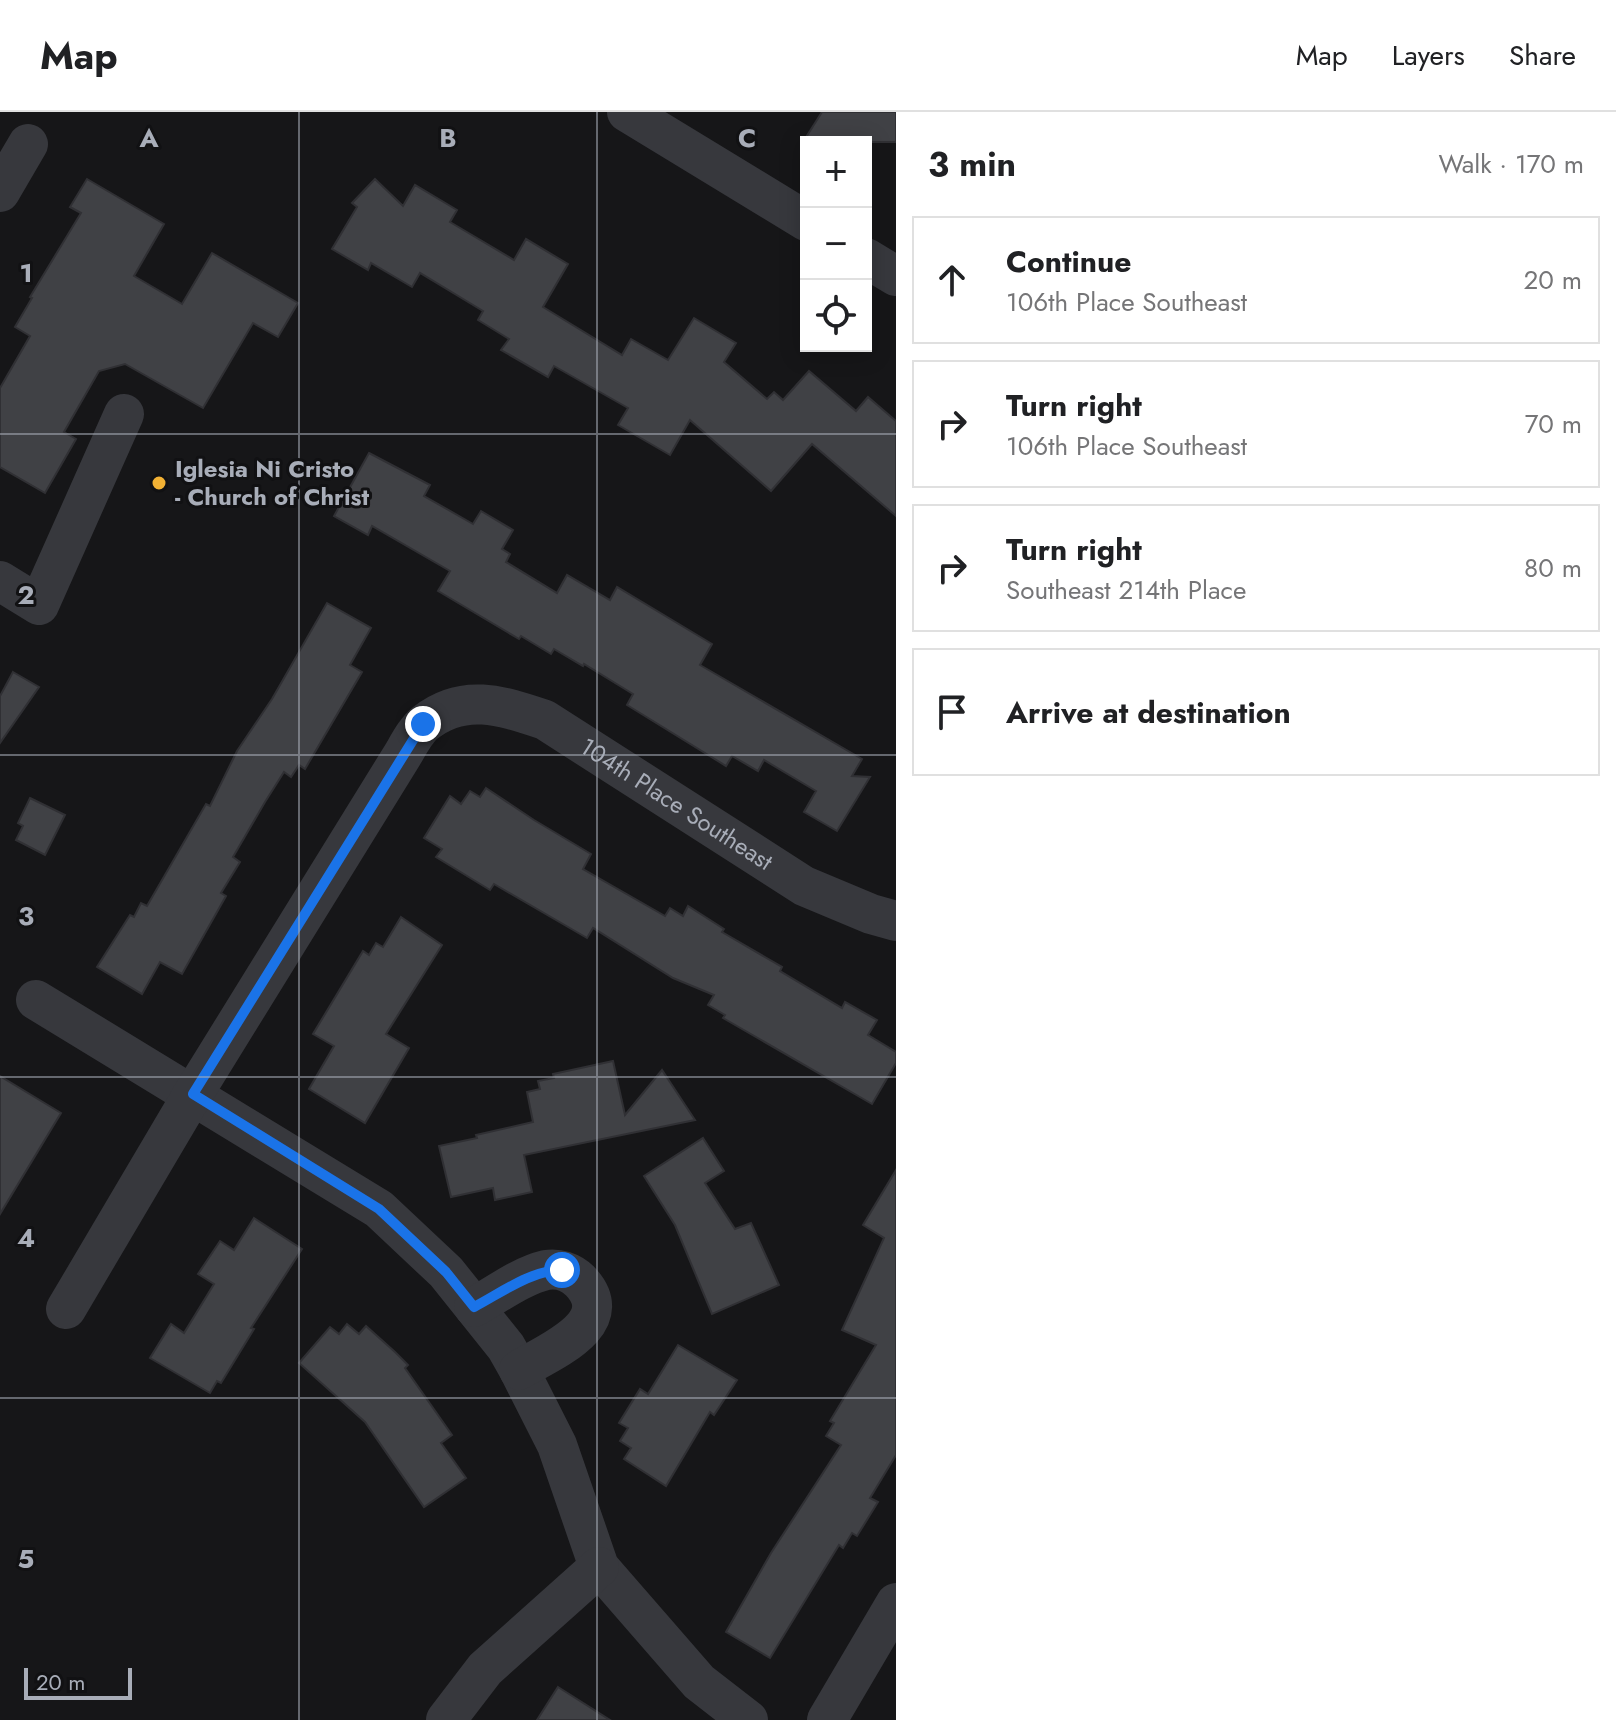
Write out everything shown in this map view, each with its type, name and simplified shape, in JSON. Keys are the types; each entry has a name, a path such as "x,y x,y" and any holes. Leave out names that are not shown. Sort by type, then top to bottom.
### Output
{"street":[{"path":"627,112 800,217"},
{"path":"0,192 28,144"},
{"path":"872,262 896,276"},
{"path":"0,581 39,605 124,414"},
{"name":"104th Place Southeast","path":"193,1094 423,724 455,705 498,705 545,720 804,886 896,921"},
{"path":"36,1000 379,1209 446,1272 506,1347 519,1370 557,1445 599,1567 699,1682 748,1720"},
{"path":"66,1309 193,1094"},
{"path":"474,1307 547,1270 562,1270 575,1276 585,1286 590,1300 590,1314 584,1328 574,1338 519,1370"},
{"path":"446,1720 485,1669 599,1567"},
{"path":"827,1720 896,1603"}],"building":[{"path":"822,112 896,112 896,142 872,142 872,136 807,136"},
{"path":"87,179 164,224 134,276 182,304 212,253 298,303 278,337 253,323 203,408 125,364 99,371 64,432 76,439 45,493 0,467 0,388 30,336 15,327 81,213 70,207"},
{"path":"375,179 403,206 415,185 457,210 450,222 514,260 526,239 568,264 543,307 622,355 631,339 668,360 694,318 736,343 724,362 767,399 774,392 783,400 809,371 856,411 868,397 896,421 896,516 812,444 771,491 690,420 670,455 618,425 628,408 554,366 548,377 501,350 509,339 478,320 483,311 420,273 412,287 371,263 368,270 332,249 357,207 352,203"},
{"path":"369,453 430,485 424,496 473,524 481,511 513,530 502,549 510,554 506,562 557,593 567,575 610,600 617,587 712,644 700,665 862,759 852,776 870,777 837,831 804,812 816,791 764,760 758,771 732,756 726,766 627,705 633,694 584,664 554,649 551,654 521,636 519,639 438,591 450,571 372,526 368,535 334,516"},
{"path":"327,603 371,628 350,665 362,672 305,769 299,765 291,777 284,772 265,802 233,857 240,862 221,893 226,896 182,974 160,962 142,994 97,967 130,915 134,917 141,903 147,906 206,804 210,806 237,751 272,699"},
{"path":"13,672 39,687 0,743 0,696"},
{"path":"486,788 591,854 583,869 665,916 670,908 683,916 688,906 724,929 722,932 782,967 780,971 842,1008 845,1002 877,1020 868,1035 896,1052 896,1063 872,1104 723,1018 725,1015 708,1005 714,995 673,978 593,928 587,938 494,884 490,890 436,857 442,849 424,838 450,796 461,804 470,791 480,797"},
{"path":"30,798 65,815 45,855 16,840 23,826 18,823"},
{"path":"401,917 442,945 386,1034 409,1048 365,1123 309,1089 334,1046 313,1034 363,951 369,955 376,943 383,947"},
{"path":"613,1061 625,1115 662,1070 695,1120 524,1155 532,1192 495,1200 493,1188 451,1197 439,1146 533,1122 527,1092 540,1089 538,1081 554,1078 553,1074"},
{"path":"0,1076 61,1113 0,1214"},
{"path":"703,1138 724,1171 705,1183 735,1229 751,1223 779,1285 712,1314 675,1225 644,1176"},
{"path":"896,1170 896,1455 870,1498 878,1502 857,1536 852,1533 843,1548 839,1545 770,1658 726,1632 771,1553 841,1445 826,1436 834,1423 830,1421 876,1345 842,1330 884,1238 863,1225"},
{"path":"254,1218 302,1249 251,1328 254,1329 221,1383 217,1381 210,1393 150,1358 171,1324 184,1333 214,1284 198,1274 220,1241 234,1250"},
{"path":"347,1324 359,1334 366,1326 408,1365 405,1368 452,1435 441,1443 466,1478 424,1507 365,1422 299,1363 330,1327 339,1334"},
{"path":"678,1345 737,1380 714,1415 710,1412 666,1486 624,1459 631,1448 620,1441 628,1428 619,1423 640,1389 648,1394"},
{"path":"558,1687 610,1720 537,1720"}],"place":[{"name":"Iglesia Ni Cristo - Church of Christ","path":"159,483"}],"route":[{"path":"423,724 193,1094 379,1209 446,1272 474,1307 533,1275 547,1270 562,1270"}]}
